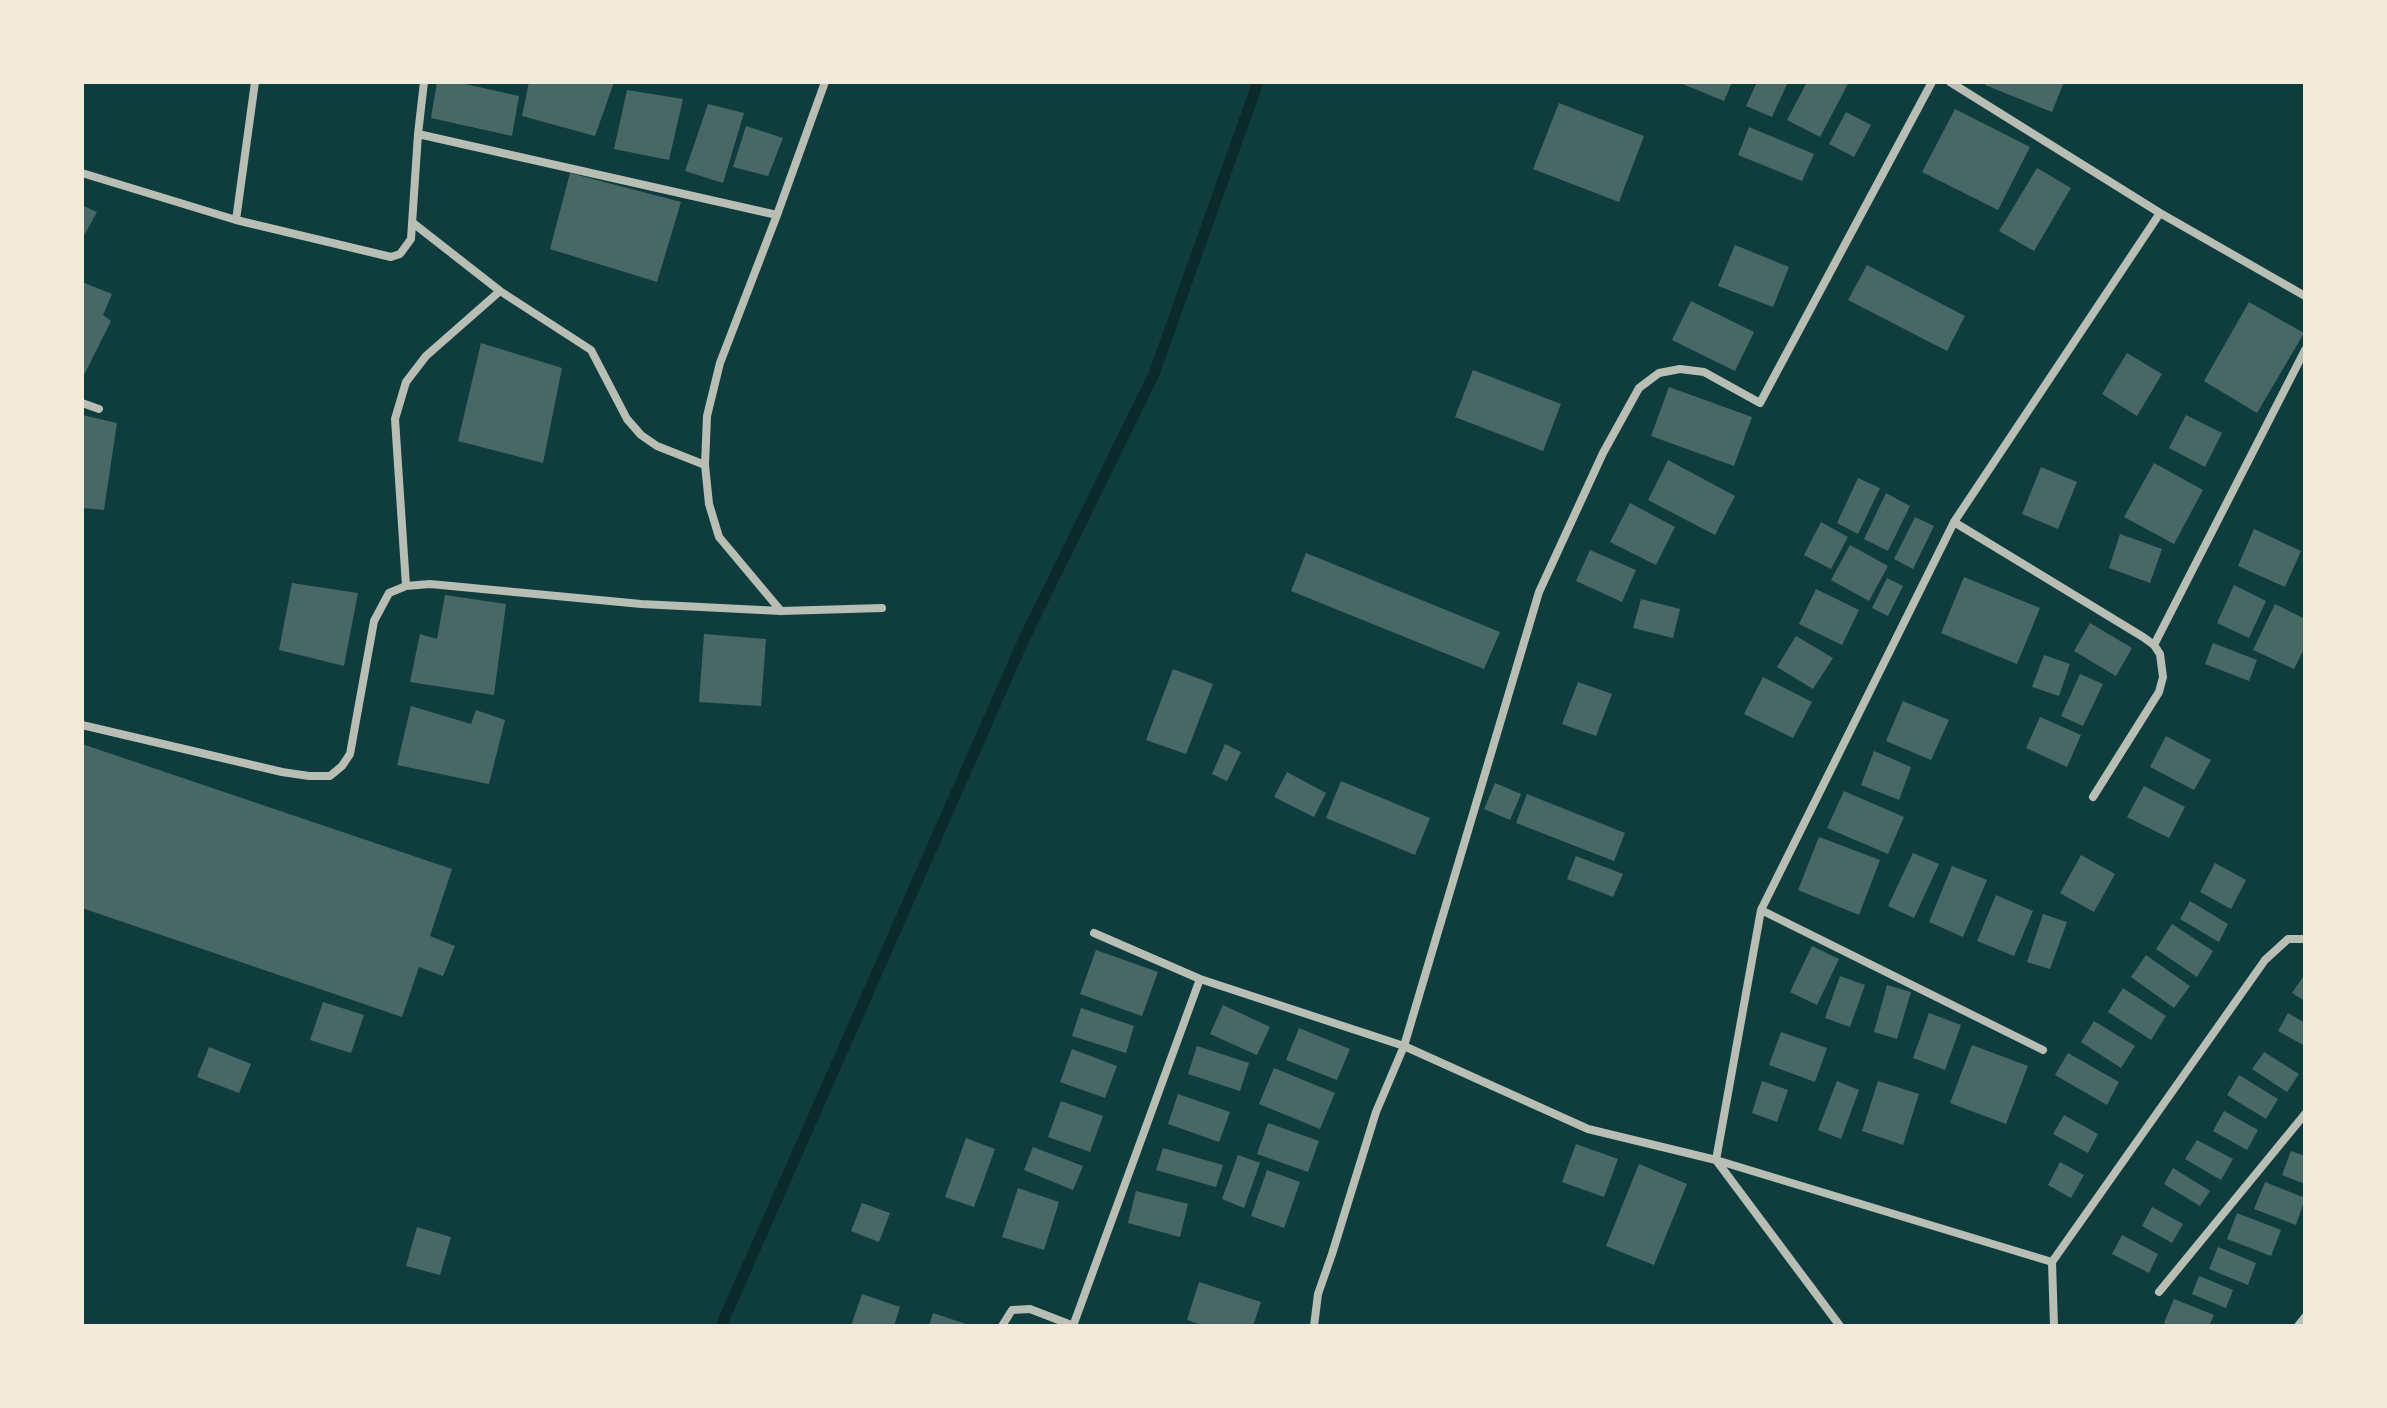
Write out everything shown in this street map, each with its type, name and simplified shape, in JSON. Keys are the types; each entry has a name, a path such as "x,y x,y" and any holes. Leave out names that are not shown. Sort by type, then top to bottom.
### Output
{"street":[{"path":"236,220 255,82"},
{"path":"82,173 236,220 391,257 400,254 411,239 424,82"},
{"path":"781,611 719,537 709,504 705,465 707,416 720,363 825,82"},
{"path":"1314,1326 1318,1294 1376,1112 1404,1046 1539,592 1603,453 1639,388 1659,373 1680,369 1704,372 1760,403 1932,82"},
{"path":"1950,82 2160,213 2305,296"},
{"path":"418,134 777,215"},
{"path":"1840,1326 1716,1160 1761,910 1954,522 2160,213"},
{"path":"413,223 500,291 591,350 627,419 641,435 657,446 705,465"},
{"path":"406,586 395,419 406,382 426,356 500,291"},
{"path":"2154,645 2305,350"},
{"path":"82,403 99,409"},
{"path":"1954,522 2154,645 2163,661 2159,692 2093,797"},
{"path":"82,725 282,772 330,776 350,754 374,621 389,593 406,586 430,584 641,604 781,611 882,608"},
{"path":"1761,910 2043,1050"},
{"path":"1094,933 1200,979 1404,1046 1588,1129 1716,1160 2052,1262"},
{"path":"2054,1326 2052,1262 2265,960 2288,939 2305,939"},
{"path":"1002,1326 1012,1310 1030,1309 1074,1326 1200,979"},
{"path":"2159,1292 2305,1114"},
{"path":"2298,1326 2305,1317"}],"building":[{"path":"437,82 456,82 519,96 512,136 431,118"},
{"path":"529,82 614,82 595,136 522,116"},
{"path":"1678,82 1732,82 1724,101"},
{"path":"1757,82 1788,82 1772,117 1746,106"},
{"path":"1807,82 1849,82 1820,137 1787,120"},
{"path":"1986,82 2064,82 2052,112 1985,85"},
{"path":"627,90 683,99 669,160 614,149"},
{"path":"1559,103 1644,136 1619,202 1533,169"},
{"path":"708,104 744,113 723,183 685,171"},
{"path":"1955,109 2030,147 1998,210 1922,172"},
{"path":"1846,112 1871,125 1854,157 1829,144"},
{"path":"746,126 783,138 768,176 733,167"},
{"path":"1749,127 1814,154 1802,181 1738,155"},
{"path":"2037,168 2071,188 2034,251 1999,231"},
{"path":"570,173 681,202 657,282 550,249"},
{"path":"82,205 97,212 82,239"},
{"path":"1735,245 1789,267 1773,307 1718,286"},
{"path":"1867,265 1965,316 1947,351 1848,300"},
{"path":"82,282 112,294 103,315 111,321 82,379"},
{"path":"1691,301 1754,332 1735,371 1672,340"},
{"path":"2249,302 2304,333 2257,413 2204,381"},
{"path":"481,343 562,368 543,463 458,441"},
{"path":"2127,353 2162,374 2137,416 2102,394"},
{"path":"1473,370 1561,404 1543,451 1455,417"},
{"path":"1669,387 1752,417 1734,466 1651,436"},
{"path":"82,415 117,423 104,510 82,508"},
{"path":"2186,415 2222,433 2205,467 2169,448"},
{"path":"1668,460 1735,496 1715,535 1648,500"},
{"path":"2154,463 2203,490 2174,544 2124,517"},
{"path":"2041,467 2077,482 2058,529 2022,514"},
{"path":"1858,478 1880,488 1858,534 1837,523"},
{"path":"1886,493 1910,506 1888,551 1864,539"},
{"path":"1630,503 1675,527 1656,565 1610,542"},
{"path":"1915,517 1934,526 1913,569 1894,559"},
{"path":"1821,522 1848,537 1831,569 1804,555"},
{"path":"2254,529 2301,551 2285,587 2238,566"},
{"path":"2120,534 2162,549 2150,583 2109,568"},
{"path":"1850,545 1888,566 1869,601 1831,580"},
{"path":"1590,550 1636,570 1622,602 1576,581"},
{"path":"1306,553 1500,632 1484,669 1291,591"},
{"path":"1964,577 2040,608 2017,664 1941,633"},
{"path":"1887,578 1903,586 1888,616 1872,608"},
{"path":"292,583 358,593 344,666 279,650"},
{"path":"2234,585 2266,601 2249,638 2217,623"},
{"path":"1816,589 1859,610 1842,645 1799,624"},
{"path":"445,595 506,604 494,695 410,682 420,634 437,639"},
{"path":"1641,599 1680,609 1673,638 1633,628"},
{"path":"2275,604 2305,619 2305,647 2294,669 2253,650"},
{"path":"2090,623 2132,648 2116,676 2074,651"},
{"path":"704,634 766,639 761,706 699,702"},
{"path":"1796,636 1833,658 1813,689 1777,667"},
{"path":"2213,643 2257,660 2249,681 2205,664"},
{"path":"2044,655 2070,664 2059,696 2032,687"},
{"path":"1173,669 1213,684 1186,754 1146,740"},
{"path":"2080,674 2103,684 2083,726 2061,716"},
{"path":"1763,677 1812,702 1793,738 1744,714"},
{"path":"1578,682 1612,694 1596,736 1562,724"},
{"path":"1903,701 1949,720 1931,760 1886,741"},
{"path":"411,706 471,724 476,710 505,720 489,784 397,765"},
{"path":"2040,717 2081,735 2067,767 2026,748"},
{"path":"2166,736 2211,760 2194,790 2150,767"},
{"path":"82,744 452,869 430,936 455,946 443,976 419,967 402,1017 82,908"},
{"path":"1225,744 1241,752 1227,781 1212,774"},
{"path":"1874,751 1911,767 1899,800 1861,785"},
{"path":"1287,772 1326,793 1314,817 1274,797"},
{"path":"1341,781 1430,818 1415,855 1326,818"},
{"path":"1495,783 1521,794 1510,820 1484,809"},
{"path":"2144,786 2185,807 2169,838 2127,817"},
{"path":"1844,791 1904,817 1888,854 1827,828"},
{"path":"1527,794 1625,833 1614,861 1516,823"},
{"path":"1819,837 1880,860 1859,915 1798,890"},
{"path":"1913,853 1939,864 1914,918 1888,906"},
{"path":"2081,855 2115,874 2094,912 2060,893"},
{"path":"1576,856 1623,874 1613,897 1567,879"},
{"path":"2215,863 2246,880 2231,909 2200,892"},
{"path":"1952,866 1987,880 1963,937 1929,922"},
{"path":"1996,895 2033,911 2014,956 1977,941"},
{"path":"2190,901 2228,924 2219,942 2180,919"},
{"path":"2043,914 2067,922 2050,969 2027,962"},
{"path":"2172,924 2213,951 2197,977 2156,949"},
{"path":"1812,946 1839,959 1817,1005 1790,992"},
{"path":"1096,950 1158,972 1142,1016 1080,994"},
{"path":"2146,955 2190,986 2174,1008 2131,977"},
{"path":"2305,974 2305,1001 2292,993"},
{"path":"1840,976 1865,985 1850,1027 1825,1018"},
{"path":"1887,985 1911,992 1897,1039 1874,1032"},
{"path":"2123,988 2166,1016 2151,1040 2108,1012"},
{"path":"323,1002 364,1015 351,1053 310,1040"},
{"path":"1223,1005 1270,1027 1257,1055 1210,1034"},
{"path":"1081,1008 1134,1026 1126,1053 1072,1036"},
{"path":"1929,1013 1961,1025 1945,1070 1913,1058"},
{"path":"2288,1013 2305,1023 2305,1046 2278,1031"},
{"path":"2094,1021 2135,1046 2121,1068 2081,1042"},
{"path":"1299,1028 1350,1049 1337,1080 1286,1060"},
{"path":"1781,1032 1827,1048 1815,1082 1769,1065"},
{"path":"1972,1045 2028,1066 2006,1124 1950,1103"},
{"path":"1197,1046 1249,1063 1240,1091 1188,1074"},
{"path":"209,1047 251,1064 239,1093 197,1077"},
{"path":"1072,1049 1117,1066 1105,1098 1060,1082"},
{"path":"2264,1052 2299,1074 2287,1092 2252,1069"},
{"path":"2068,1053 2119,1082 2107,1105 2055,1075"},
{"path":"1274,1068 1335,1093 1320,1129 1259,1104"},
{"path":"2239,1075 2278,1099 2266,1119 2227,1095"},
{"path":"1762,1081 1788,1090 1777,1122 1752,1113"},
{"path":"1837,1081 1859,1090 1841,1139 1818,1130"},
{"path":"1878,1081 1919,1094 1903,1145 1862,1131"},
{"path":"1178,1094 1230,1112 1219,1142 1168,1124"},
{"path":"1061,1101 1103,1116 1090,1152 1048,1137"},
{"path":"2224,1111 2258,1130 2247,1150 2213,1131"},
{"path":"2064,1115 2098,1134 2088,1153 2053,1134"},
{"path":"1268,1123 1319,1141 1308,1172 1257,1154"},
{"path":"966,1138 995,1149 974,1207 945,1197"},
{"path":"2197,1140 2233,1159 2221,1180 2185,1159"},
{"path":"1576,1144 1618,1159 1604,1197 1562,1182"},
{"path":"1033,1147 1083,1166 1073,1190 1024,1170"},
{"path":"1163,1148 1223,1165 1216,1187 1156,1170"},
{"path":"2291,1151 2305,1156 2305,1184 2282,1175"},
{"path":"1238,1155 1260,1163 1244,1208 1222,1199"},
{"path":"2060,1162 2084,1175 2071,1198 2048,1185"},
{"path":"1639,1164 1687,1184 1654,1265 1606,1246"},
{"path":"2173,1168 2210,1191 2200,1206 2164,1184"},
{"path":"1267,1170 1300,1182 1284,1228 1251,1216"},
{"path":"2265,1182 2305,1198 2296,1225 2254,1209"},
{"path":"1018,1188 1059,1202 1044,1250 1002,1237"},
{"path":"1136,1191 1188,1204 1180,1237 1128,1223"},
{"path":"862,1203 890,1213 879,1242 851,1231"},
{"path":"2152,1207 2183,1224 2172,1243 2142,1226"},
{"path":"2237,1213 2281,1230 2271,1256 2227,1239"},
{"path":"417,1227 451,1237 440,1275 406,1266"},
{"path":"2122,1235 2158,1254 2149,1273 2112,1254"},
{"path":"2218,1247 2256,1263 2248,1285 2209,1269"},
{"path":"2199,1276 2233,1290 2226,1308 2192,1294"},
{"path":"1199,1282 1261,1302 1253,1326 1205,1326 1187,1320"},
{"path":"862,1294 900,1307 894,1326 851,1326"},
{"path":"2174,1299 2214,1315 2209,1326 2172,1326 2164,1323"},
{"path":"933,1313 969,1325 969,1326 929,1326"}],"waterway":[{"path":"721,1326 1024,639 1154,374 1258,82"}]}
